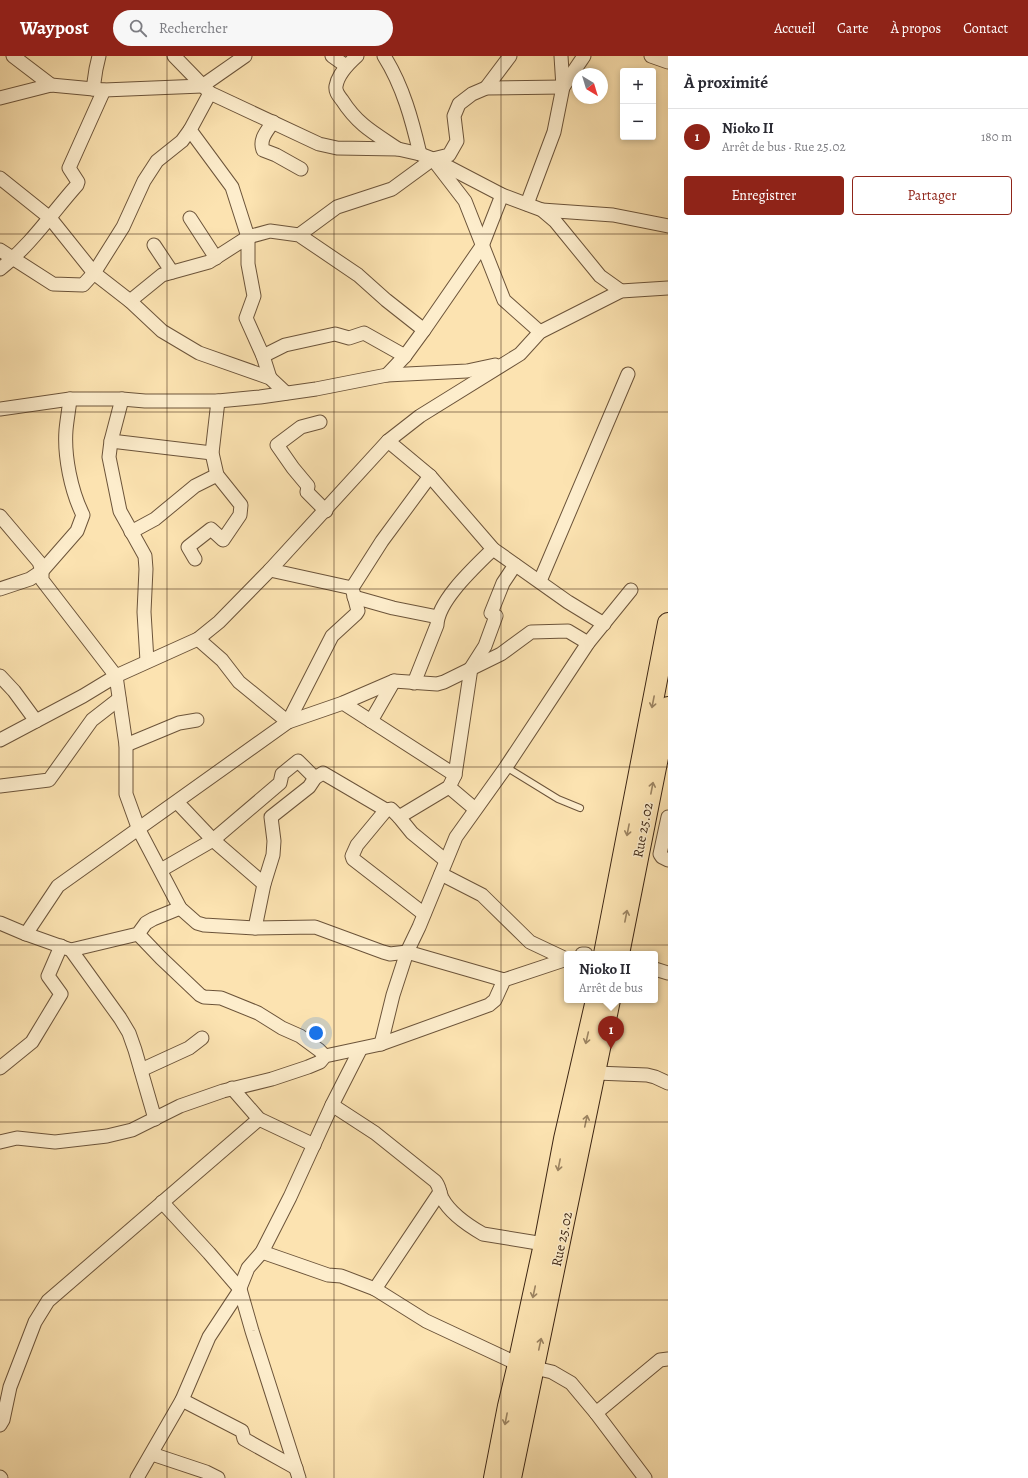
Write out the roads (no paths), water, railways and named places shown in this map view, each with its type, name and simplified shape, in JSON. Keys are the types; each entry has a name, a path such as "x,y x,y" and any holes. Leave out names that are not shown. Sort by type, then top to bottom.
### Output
{"main road":[{"path":"605,951 668,623"},
{"name":"Rue 25.02","path":"620,951 668,707"},
{"path":"494,1478 508,1406 527,1366 544,1244 564,1139 595,1003"},
{"name":"Rue 25.02","path":"511,1478 525,1407 527,1366 596,1073 609,1003"}],"street":[{"path":"13,56 51,85"},
{"path":"0,268 13,259 77,185 78,182 69,168 98,90 96,69 99,56"},
{"path":"174,56 206,89 318,144 337,148 398,149 420,154 433,159 502,195 542,210 613,215 668,226"},
{"path":"0,250 53,284 84,285 94,273 123,227 147,176 158,161 182,141 190,130 206,89 245,56"},
{"path":"332,56 346,66"},
{"path":"357,56 346,66 336,84 336,92 351,114 361,124 398,149"},
{"path":"384,56 392,70 411,116 420,154"},
{"path":"486,88 510,56"},
{"path":"526,204 554,132 563,87 561,56"},
{"path":"563,87 584,56"},
{"path":"651,56 668,62"},
{"path":"0,98 51,85 98,90 206,89"},
{"path":"299,235 341,205 392,189 433,159 449,155 457,141 454,116 459,104 472,94 486,88 563,87"},
{"path":"273,122 263,138 263,150 301,169"},
{"path":"190,130 232,187 248,237 248,264 254,296 246,318 263,356 270,378"},
{"path":"433,159 465,201 504,300 540,332"},
{"path":"0,178 50,218 94,273 130,301 162,331 199,353 270,378 286,393"},
{"path":"388,375 405,356 424,330 482,246 502,195"},
{"path":"542,210 555,221 600,276 621,291"},
{"path":"190,218 216,258"},
{"path":"130,301 162,275 209,262 248,237 270,231 299,235 358,275 386,300 424,330"},
{"path":"154,245 172,272"},
{"path":"0,740 83,696 116,676 146,661 198,639 219,622 270,570 326,511 388,441 420,416 520,354 540,332 621,291 668,288"},
{"path":"263,356 285,345 335,334 349,338 364,333 405,356"},
{"path":"0,409 70,399 218,402 316,389 388,375 467,371 505,363"},
{"path":"540,581 628,374"},
{"path":"0,589 30,579 42,571 78,531 83,514 76,499 67,455 66,431 70,399"},
{"path":"122,399 111,441 110,464 120,512 145,556 146,569 144,612 146,661"},
{"path":"195,559 188,547 211,529 223,540 242,511 241,505 217,475 212,453 218,402"},
{"path":"320,422 301,426 277,444 292,468 308,486 307,492 326,511"},
{"path":"111,441 212,453"},
{"path":"388,441 430,476 493,549 604,624"},
{"path":"132,532 155,519 195,486 217,475"},
{"path":"288,722 332,636 358,611 353,592 382,541 430,476"},
{"path":"0,516 35,556 40,564 42,580 116,676 126,745 126,794 139,830 180,908 197,923 204,925 255,928 315,928 390,954 407,952 504,980 564,960"},
{"path":"414,683 438,625 438,617 458,584 493,549"},
{"path":"399,817 449,787 455,775 471,668 485,646 496,616 491,613 503,584 515,565"},
{"path":"270,570 353,592 393,608 438,617"},
{"path":"381,1044 393,995 407,952 456,837 506,767 588,642 631,590"},
{"path":"26,934 58,886 139,830 288,722 343,703 394,681 437,684 444,682 501,654 531,632 568,630 588,642"},
{"path":"198,639 222,660 239,682 288,722"},
{"path":"0,676 14,691 36,721"},
{"path":"371,720 394,681"},
{"path":"0,786 48,780 92,720 119,699"},
{"path":"343,703 455,775"},
{"path":"126,745 179,723 197,720"},
{"path":"161,870 213,840 280,784 282,774 298,762 315,778"},
{"path":"255,928 264,884 273,855 274,841 270,817 309,787 315,778 323,773 386,810 391,809 412,833 446,860"},
{"path":"449,787 475,809"},
{"path":"177,802 213,840 264,884"},
{"path":"386,810 357,845 352,856 424,914"},
{"path":"668,817 660,854 668,860"},
{"path":"441,874 482,895 530,942 564,958"},
{"path":"0,923 66,948 138,934 146,923 180,908"},
{"path":"138,934 200,995 204,997 221,998 258,1013 282,1028 300,1036 325,1056"},
{"path":"0,1068 32,1042 61,994 48,976 66,948"},
{"path":"66,948 120,1018 129,1034 155,1119"},
{"path":"658,970 668,973"},
{"path":"0,1142 17,1138 55,1142 107,1136 138,1128 180,1106 232,1088 272,1079 308,1067 320,1062 325,1056 360,1050 381,1044 488,1005 495,1000 504,980"},
{"path":"141,1070 188,1048 202,1038"},
{"path":"137,1478 182,1400 209,1336 240,1289 248,1268 262,1252 360,1050"},
{"path":"596,1073 647,1075 668,1083"},
{"path":"232,1088 259,1119 314,1145"},
{"path":"332,1105 375,1133 435,1181 439,1185 440,1192 448,1207 475,1229 483,1234 544,1244"},
{"path":"1,1420 10,1387 35,1322 48,1301 259,1119"},
{"path":"375,1289 440,1192"},
{"path":"162,1202 240,1289 297,1473"},
{"path":"262,1252 328,1275 340,1276 375,1289 426,1321 527,1366 552,1372 571,1383 596,1413 645,1478"},
{"path":"596,1413 660,1360 668,1359"},
{"path":"182,1400 242,1431 244,1439 297,1473"},
{"path":"152,1454 206,1472 218,1478"}],"lane":[{"path":"506,767 558,799 580,808"}],"place":[{"name":"Nioko II","path":"611,1049"}]}
